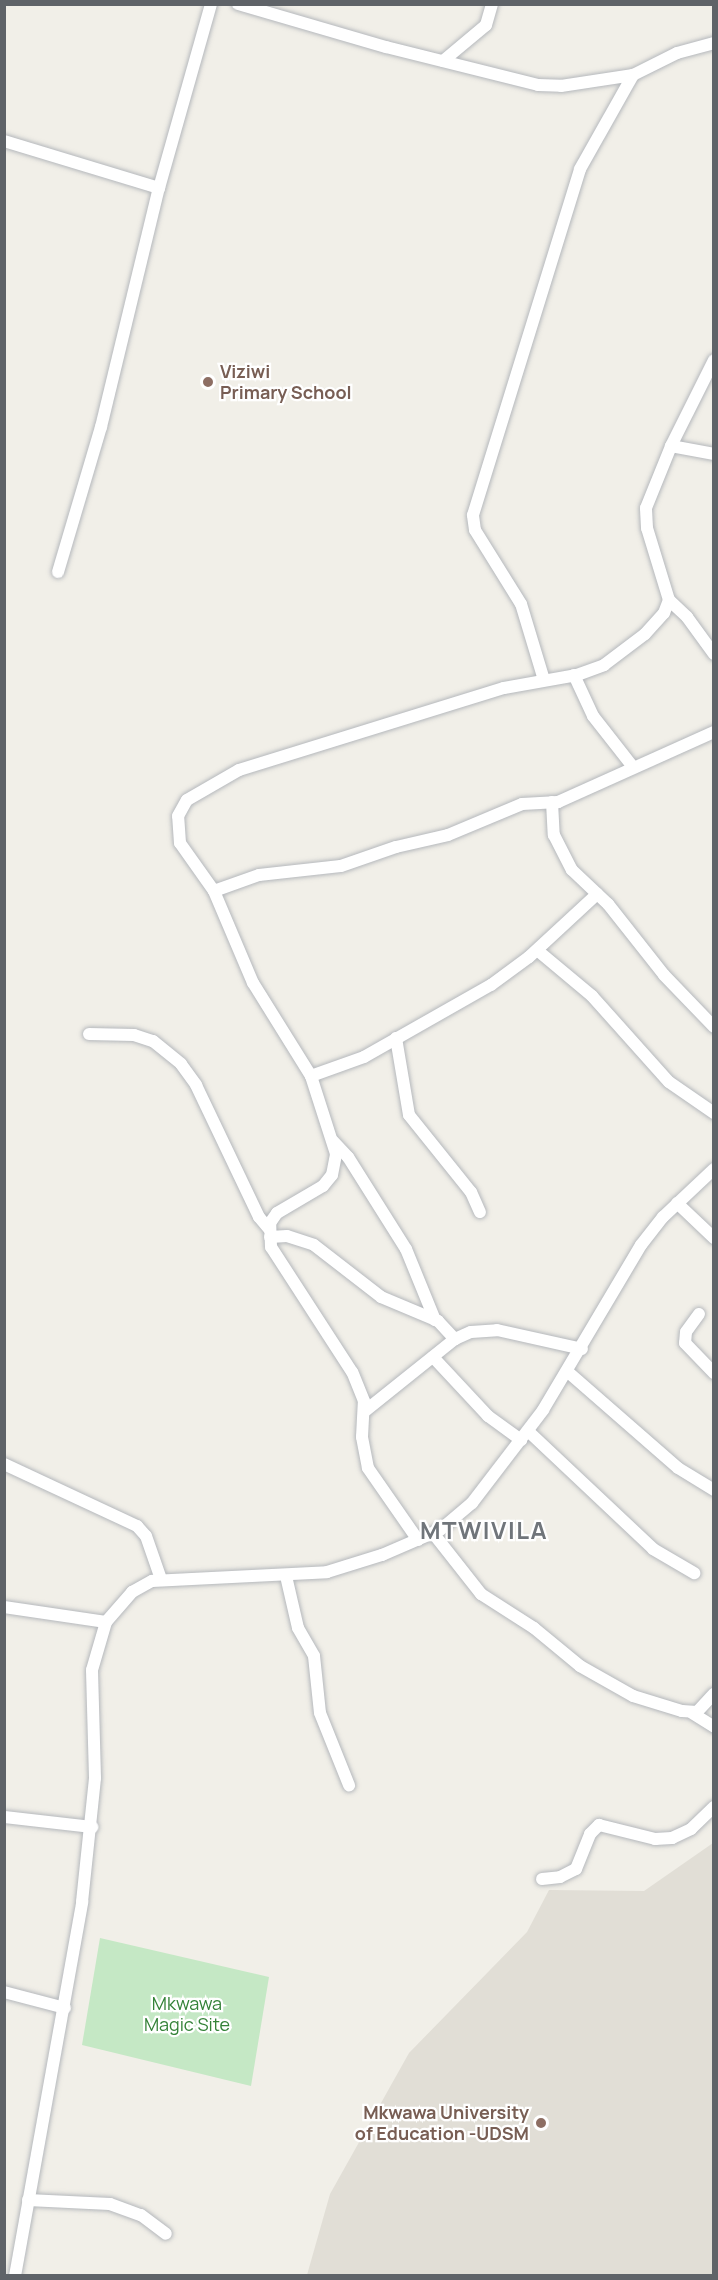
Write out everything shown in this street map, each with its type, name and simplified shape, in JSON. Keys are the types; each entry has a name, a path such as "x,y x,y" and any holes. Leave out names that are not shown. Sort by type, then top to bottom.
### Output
{"street":[{"path":"58,572 101,427 159,188 211,4"},
{"path":"238,4 538,85 561,86 633,75 677,52 714,43"},
{"path":"443,61 486,25 492,4"},
{"path":"544,680 521,604 475,530 473,515 580,169 633,75"},
{"path":"4,141 159,188"},
{"path":"714,360 651,492 646,517 669,600 687,616 714,654"},
{"path":"671,446 714,454"},
{"path":"269,1233 277,1214 323,1186 332,1175 336,1154 311,1076 253,983 214,891 187,856 177,829 178,816 188,800 239,770 313,744 383,727 494,690 574,675 621,654 660,619 669,600"},
{"path":"574,675 593,716 633,767"},
{"path":"214,891 260,875 341,866 396,847 448,835 506,808 552,802 714,732"},
{"path":"552,802 552,823 560,851 577,875 597,894 714,1028"},
{"path":"311,1076 346,1066 483,990 537,950 597,894"},
{"path":"537,950 592,996 669,1082 714,1113"},
{"path":"89,1034 134,1035 153,1041 181,1064 196,1085 255,1211 269,1233 282,1265 352,1372 364,1411 362,1437 368,1468 418,1540"},
{"path":"396,1038 409,1115 471,1192 480,1212"},
{"path":"332,1140 348,1157 406,1249 435,1320"},
{"path":"15,2276 42,2109 65,2008 92,1827 95,1778 92,1670 106,1622 132,1592 161,1579 286,1576 327,1572 433,1533 472,1503 525,1435 582,1349 622,1274 677,1203 714,1168"},
{"path":"677,1203 714,1238"},
{"path":"269,1233 314,1245 381,1297 435,1320 455,1339"},
{"path":"699,1314 686,1332 685,1343 714,1373"},
{"path":"364,1411 455,1339 471,1332 497,1330 582,1349"},
{"path":"433,1358 488,1416 525,1435 653,1549 694,1574"},
{"path":"568,1372 678,1468 714,1490"},
{"path":"4,1464 137,1526 146,1536 161,1579"},
{"path":"433,1533 481,1594 534,1628 579,1666 633,1696 692,1713 714,1727"},
{"path":"286,1576 298,1628 314,1656 320,1713 349,1785"},
{"path":"4,1607 106,1622"},
{"path":"692,1713 714,1694"},
{"path":"542,1879 561,1877 576,1869 590,1834 599,1825 655,1839 672,1838 691,1829 714,1807"},
{"path":"4,1817 92,1827"},
{"path":"4,1992 65,2008"},
{"path":"28,2200 110,2204 141,2215 166,2234"}],"shaded area":[{"name":"Mkwawa University of Education -UDSM","path":"713,1843 713,2275 307,2275 330,2194 409,2053 527,1932 549,1890 644,1891"}],"green space":[{"name":"Mkwawa Magic Site","path":"100,1938 269,1977 251,2086 82,2045"}],"place":[{"name":"Viziwi Primary School","path":"208,382"},
{"name":"Mkwawa University of Education -UDSM","path":"541,2123"}],"district":[{"name":"MTWIVILA","path":"484,1530"}]}
